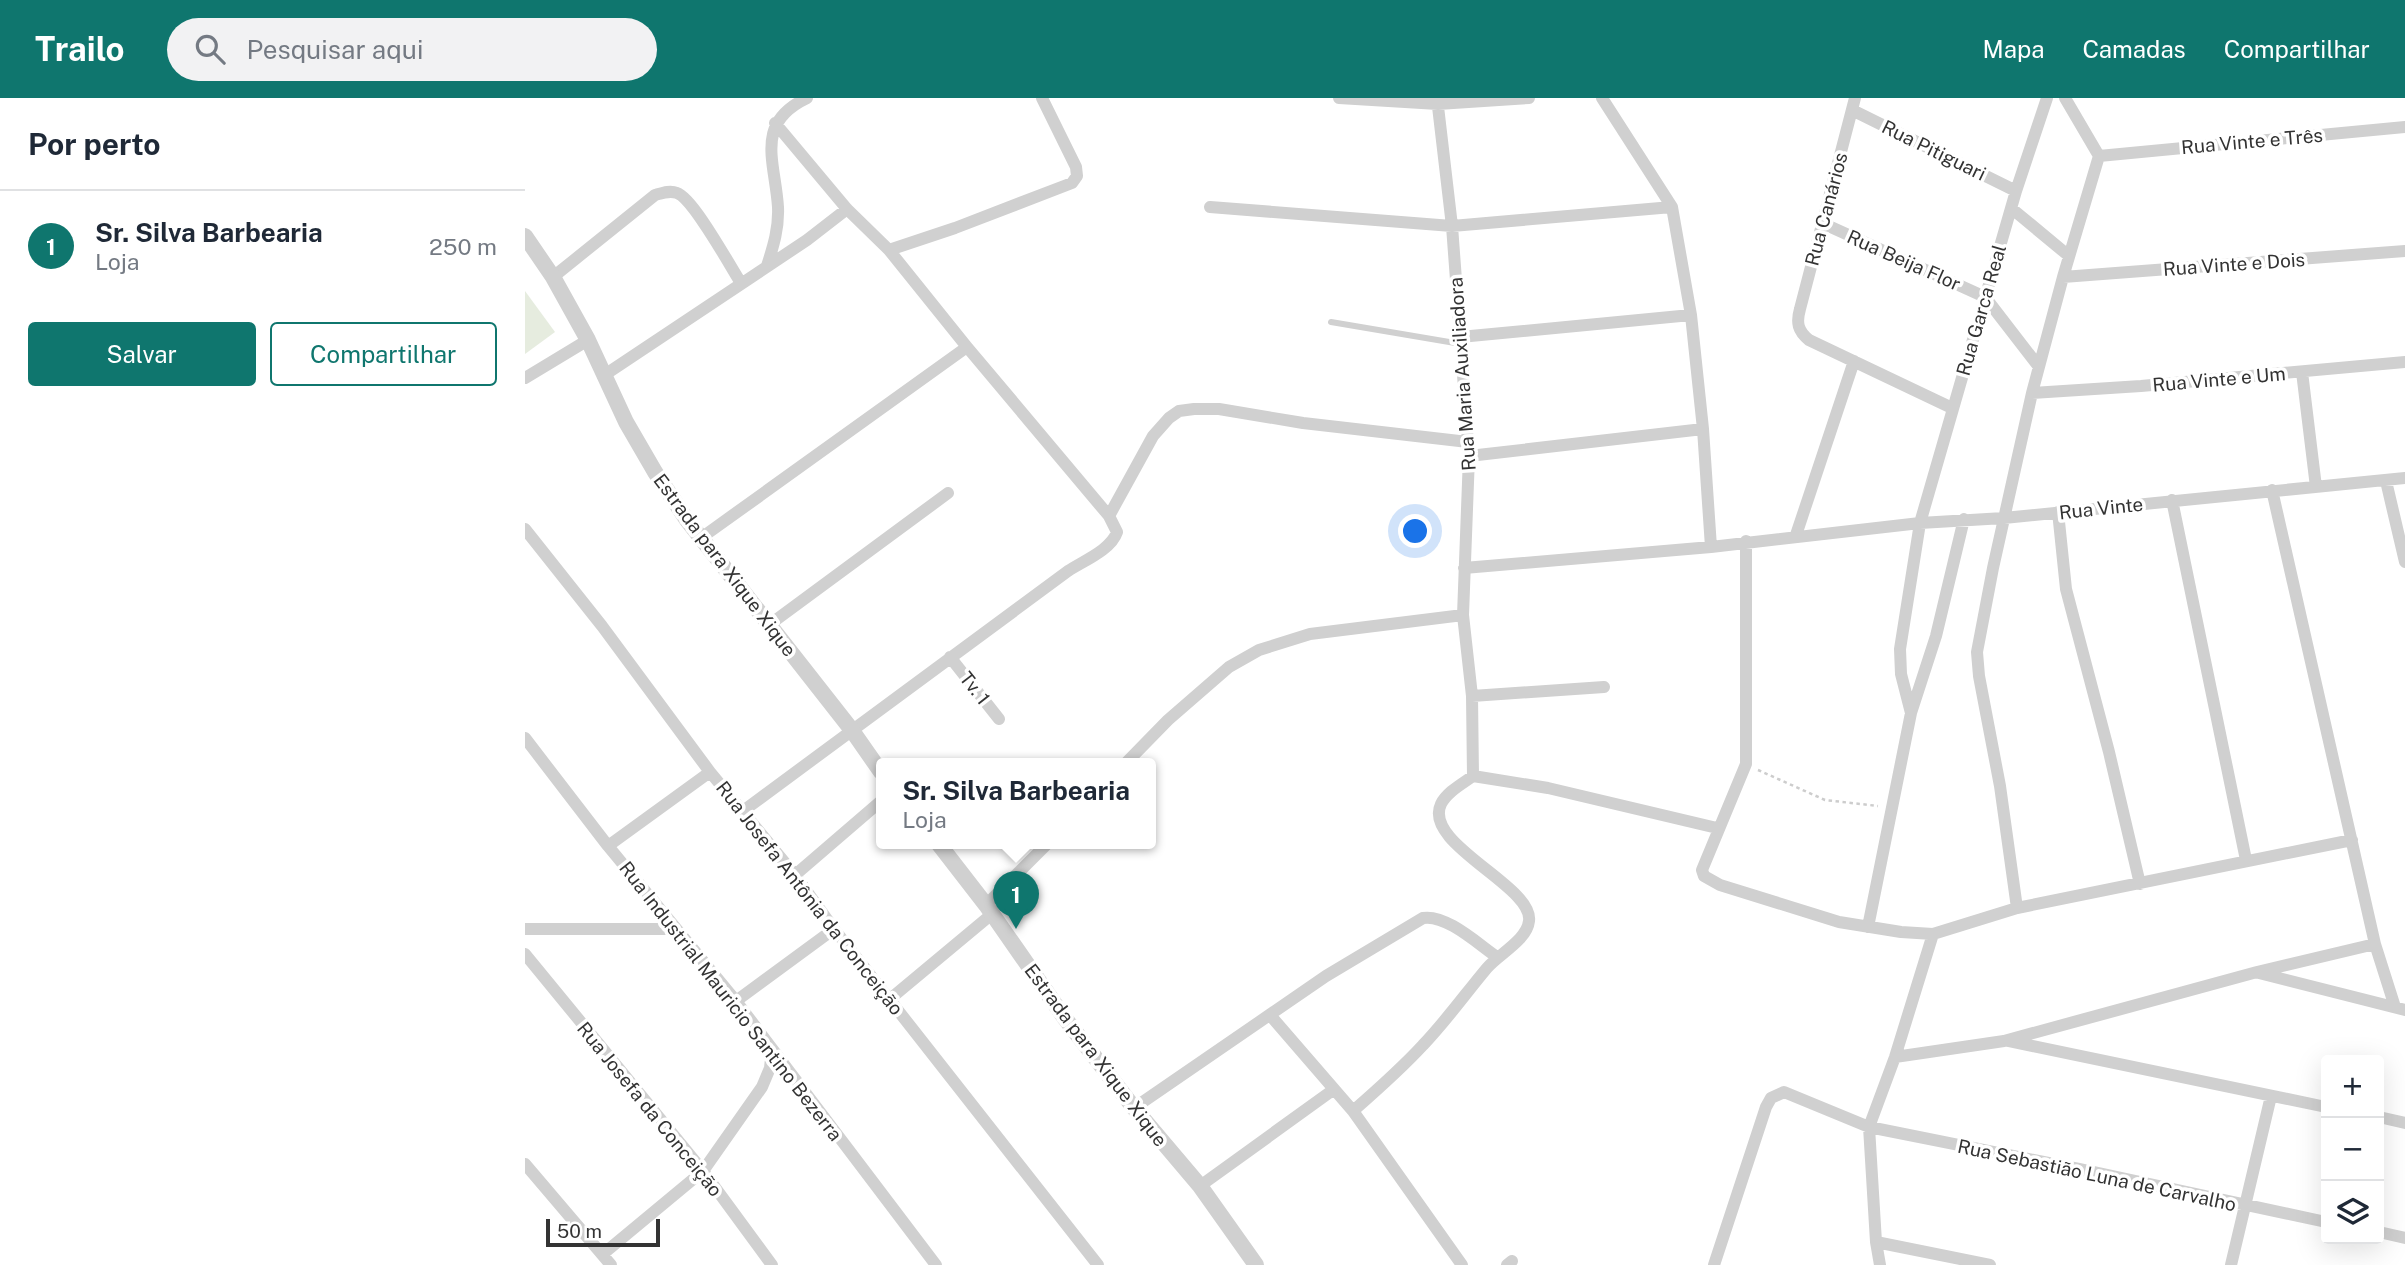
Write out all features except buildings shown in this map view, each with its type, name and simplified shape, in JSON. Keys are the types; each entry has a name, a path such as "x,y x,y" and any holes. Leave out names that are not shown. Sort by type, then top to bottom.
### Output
{"street":[{"path":"767,267 778,228 771,146 775,123 788,108 807,98"},
{"path":"889,250 1072,183 1077,176 1076,167 1042,98"},
{"path":"1339,98 1438,101 1529,98"},
{"path":"1602,98 1672,207 1691,316 1703,429 1711,547"},
{"name":"Rua Garca Real","path":"1911,712 1901,674 1900,649 1920,523 2016,191 2047,98"},
{"path":"2017,908 1977,652 2032,393 2099,156 2065,98"},
{"name":"Rua Maria Auxiliadora","path":"1438,101 1452,226 1469,449 1463,615 1472,696 1473,776"},
{"name":"Rua Pitiguari","path":"1854,104 2016,191"},
{"name":"Rua Canários","path":"1854,104 1797,320 1800,330 1809,340 1854,361"},
{"path":"743,811 851,729 1114,539 1116,527 889,250 847,209 775,123"},
{"name":"Rua Vinte e Três","path":"2099,156 2405,127"},
{"path":"553,276 656,195 670,192 682,196 694,209 741,283"},
{"path":"1210,207 1452,226 1672,207"},
{"path":"2011,208 2069,256"},
{"path":"603,376 807,240 847,209"},
{"name":"Rua Beija Flor","path":"1822,223 1985,297"},
{"name":"Estrada para Xique Xique","path":"525,236 553,276 588,340 626,422 655,472 701,538 876,765"},
{"name":"Rua Vinte e Dois","path":"2063,277 2405,251"},
{"path":"1985,297 2039,367"},
{"path":"1460,341 1691,316"},
{"path":"525,378 588,340"},
{"path":"701,538 967,347"},
{"path":"1796,536 1854,361 1952,408"},
{"name":"Rua Vinte e Um","path":"2032,393 2405,362"},
{"path":"2302,372 2316,487"},
{"path":"1109,516 1153,436 1179,411 1219,409 1469,449 1703,429"},
{"name":"Rua Vinte","path":"1464,568 1711,547 1920,523 2004,518 2405,478"},
{"path":"2386,481 2405,562"},
{"path":"2272,490 2375,944 2400,1008"},
{"path":"769,625 948,493"},
{"path":"2172,500 2245,860"},
{"path":"2058,512 2066,589 2140,884"},
{"path":"1868,927 1911,712 1936,636 1964,519"},
{"name":"Rua Josefa Antônia da Conceição","path":"527,536 601,626 710,772 795,875 834,929 1098,1265"},
{"path":"1746,541 1746,764 1717,828 1702,873 1707,879 1839,922 1933,934 2017,908 2352,840"},
{"path":"1131,758 1167,720 1229,667 1259,649 1310,634 1463,615"},
{"name":"Tv. 1","path":"950,657 999,719"},
{"path":"1472,696 1604,687"},
{"name":"Rua Industrial Mauricio Santino Bezerra","path":"525,738 674,929 736,1001 936,1265"},
{"path":"608,846 710,772"},
{"path":"1353,1111 1424,1044 1497,957 1527,928 1529,912 1521,898 1467,855 1439,817 1439,808 1443,801 1473,776 1548,788 1717,828"},
{"path":"795,875 876,805"},
{"name":"Estrada para Xique Xique","path":"943,849 1064,1017 1134,1108 1200,1186 1256,1265"},
{"path":"890,999 989,910 1043,849"},
{"path":"1134,1108 1326,976 1423,918 1437,918 1448,923 1497,957"},
{"path":"525,929 674,929"},
{"path":"736,1001 834,929"},
{"path":"1880,1265 1876,1242 1869,1127 1895,1057 1933,934"},
{"path":"1895,1057 2004,1041 2257,972 2375,944"},
{"name":"Rua Josefa da Conceição","path":"525,954 703,1171 772,1265"},
{"path":"2257,972 2400,1008"},
{"path":"1270,1015 1353,1111 1462,1265"},
{"path":"2004,1041 2321,1106"},
{"path":"525,1164 607,1260 703,1171 762,1087 770,1068 772,1049"},
{"path":"1200,1186 1333,1090"},
{"name":"Rua Sebastião Luna de Carvalho","path":"1714,1265 1758,1126 1771,1098 1784,1092 1869,1127 2321,1221"},
{"path":"2231,1265 2271,1096"},
{"path":"2383,1118 2405,1123"},
{"path":"2384,1233 2405,1238"},
{"path":"1876,1242 1990,1265"}],"lane":[{"path":"1331,322 1460,341"}],"path":[{"path":"1746,764 1825,800 1893,808"}],"shaded area":[{"path":"525,291 555,332 525,354"}],"place":[{"name":"Sr. Silva Barbearia","path":"1016,929"}]}
